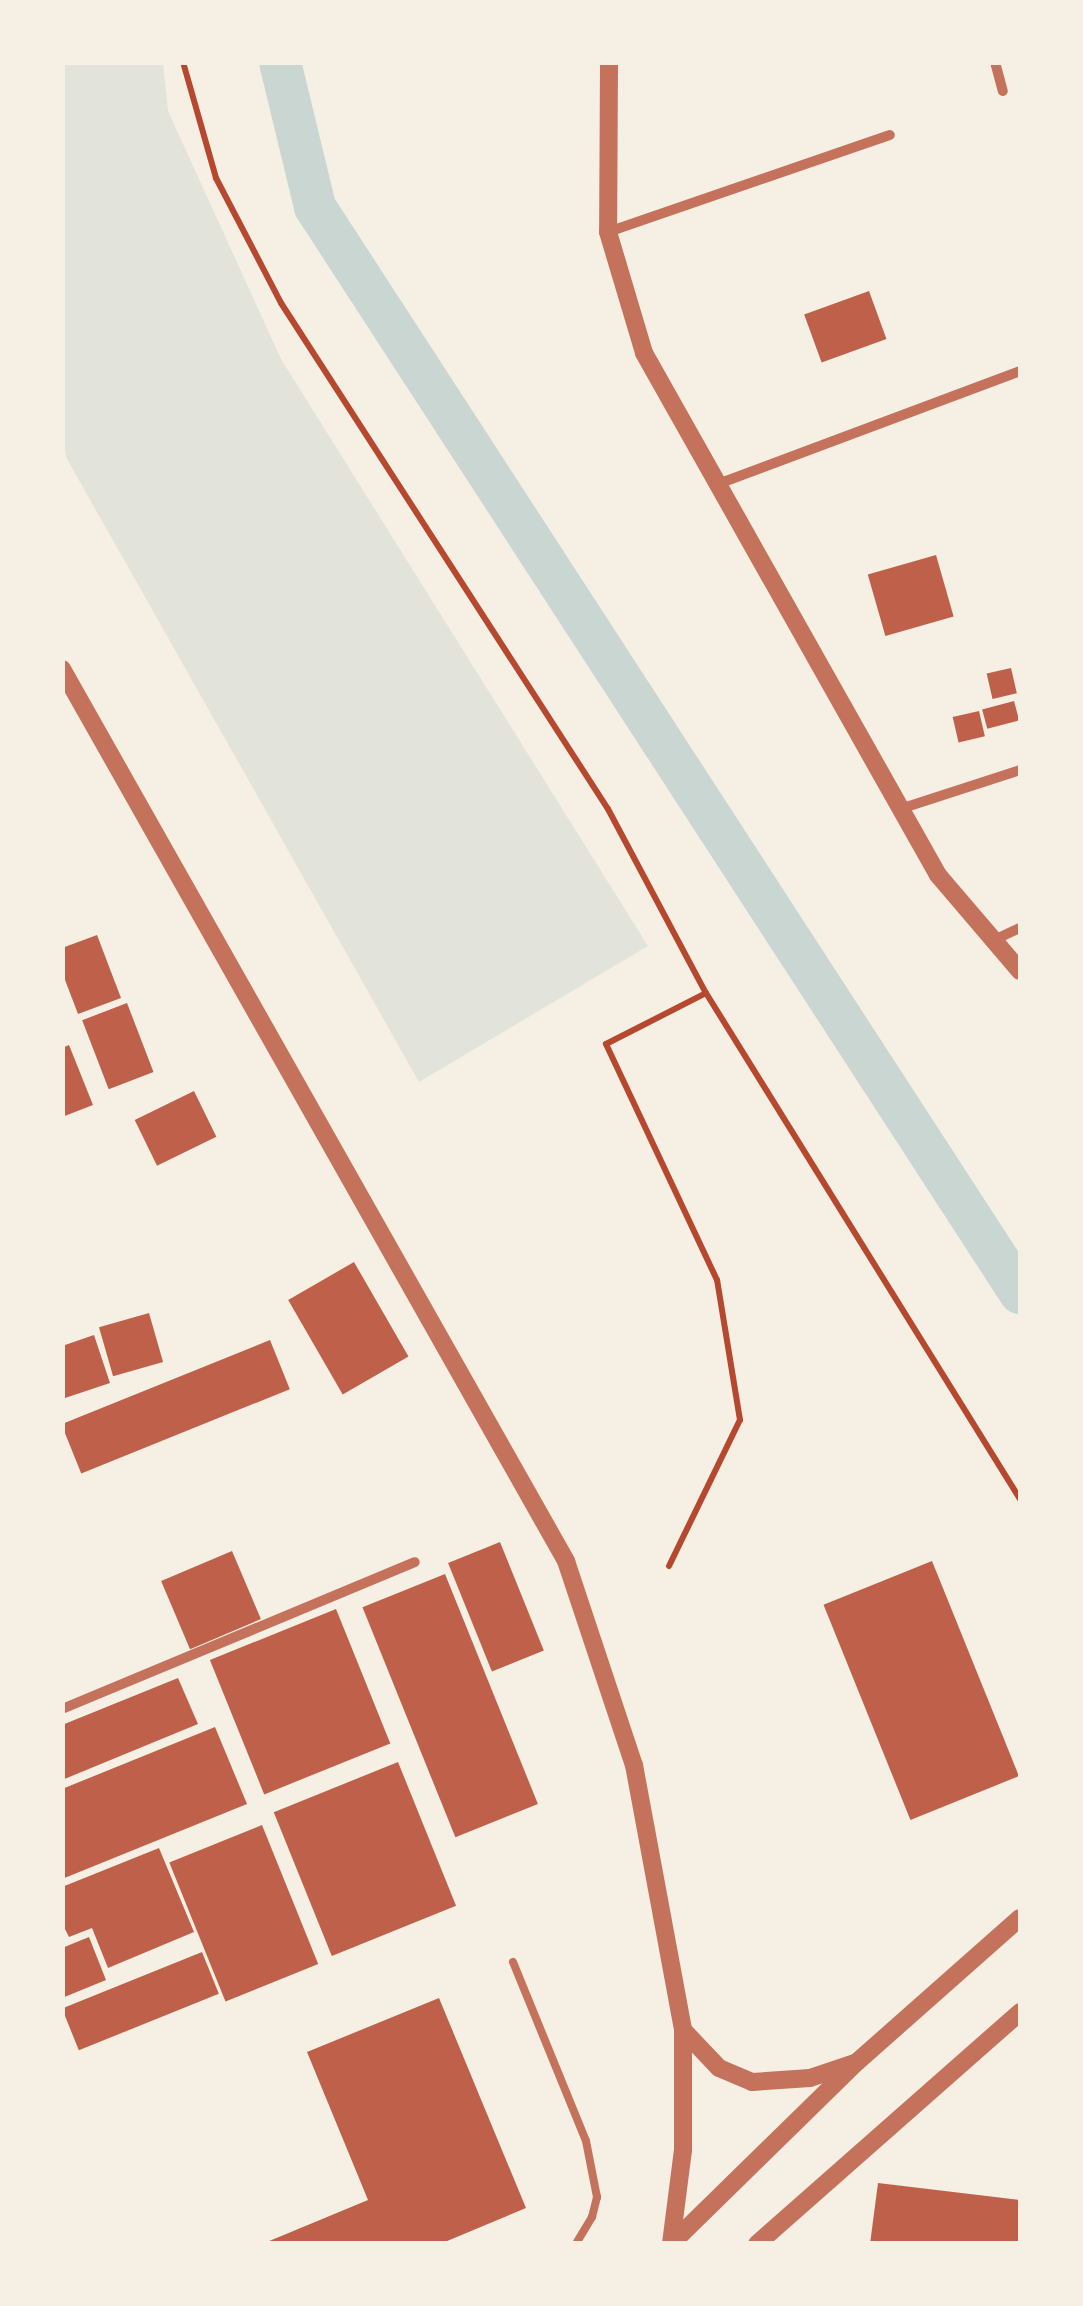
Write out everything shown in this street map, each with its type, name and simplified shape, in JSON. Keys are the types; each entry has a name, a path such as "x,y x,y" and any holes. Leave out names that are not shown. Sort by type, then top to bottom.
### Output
{"street":[{"path":"610,62 608,232 644,353 938,875 1020,972"},
{"path":"994,62 1002,91"},
{"path":"608,232 890,136"},
{"path":"718,484 1020,370"},
{"path":"62,669 566,1561 634,1765 682,2030 683,2150 671,2244"},
{"path":"900,809 1020,770"},
{"path":"994,940 1020,928"},
{"path":"62,1709 304,1612 414,1562"},
{"path":"671,2244 858,2062 1020,1918"},
{"path":"757,2244 1020,2012"},
{"path":"682,2030 719,2068 752,2082 810,2078 858,2062"}],"lane":[{"path":"513,1962 586,2141 597,2197 592,2217 576,2244"}],"path":[{"path":"183,62 216,178 281,303 608,808 706,994 1020,1498"},
{"path":"669,1566 740,1420 717,1280 606,1044 706,994"}],"shaded area":[{"path":"62,63 163,63 168,111 281,359 648,946 419,1082 67,459 62,440"}],"building":[{"path":"869,291 886,339 822,363 804,315"},
{"path":"936,555 954,617 885,636 868,575"},
{"path":"1011,668 1017,693 992,699 987,674"},
{"path":"1014,701 1019,720 987,729 982,710"},
{"path":"979,711 985,736 959,742 953,717"},
{"path":"97,935 121,998 78,1014 62,972 62,948"},
{"path":"127,1003 154,1072 109,1089 82,1020"},
{"path":"69,1045 93,1105 62,1117 62,1048"},
{"path":"194,1091 216,1137 157,1166 135,1120"},
{"path":"354,1262 408,1356 343,1394 288,1300"},
{"path":"149,1313 163,1362 113,1376 99,1327"},
{"path":"94,1335 110,1383 62,1399 62,1346"},
{"path":"270,1340 290,1389 81,1473 62,1424"},
{"path":"500,1542 544,1650 492,1671 448,1563"},
{"path":"232,1551 261,1619 190,1649 161,1581"},
{"path":"932,1561 1019,1776 910,1820 824,1605"},
{"path":"445,1574 538,1804 455,1837 362,1607"},
{"path":"336,1609 390,1743 264,1794 210,1660"},
{"path":"178,1678 198,1724 62,1780 62,1725"},
{"path":"215,1727 247,1804 62,1879 62,1789"},
{"path":"398,1762 456,1906 332,1956 274,1812"},
{"path":"262,1825 318,1964 225,2002 169,1862"},
{"path":"159,1848 194,1932 108,1968 92,1928 69,1937 62,1923 62,1887"},
{"path":"89,1937 106,1980 62,1998 62,1948"},
{"path":"202,1952 219,1994 79,2050 62,2009"},
{"path":"439,1998 526,2208 440,2244 262,2244 368,2200 307,2052"},
{"path":"878,2183 1020,2200 1020,2244 870,2244"}],"waterway":[{"path":"280,62 315,207 1020,1293"}]}
